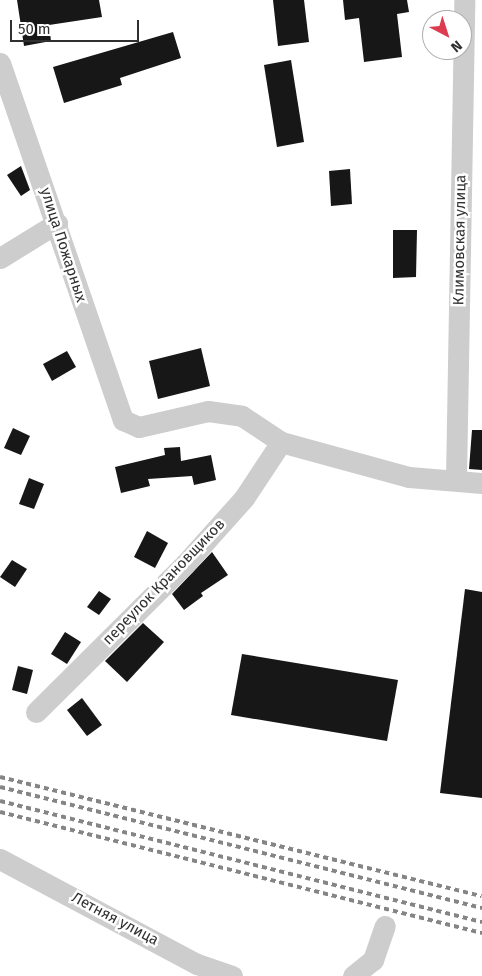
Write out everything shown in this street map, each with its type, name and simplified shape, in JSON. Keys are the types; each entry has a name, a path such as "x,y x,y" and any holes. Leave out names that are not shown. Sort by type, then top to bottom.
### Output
{"street":[{"name":"Климовская улица","path":"456,479 464,0"},
{"name":"улица Пожарных","path":"0,63 57,223 119,414 129,424 139,427 208,411 242,416 281,442"},
{"path":"0,258 57,223"},
{"path":"281,442 409,477 456,479 482,483"},
{"name":"переулок Крановщиков","path":"36,712 185,564 244,498 281,442"},
{"name":"Летняя улица","path":"0,859 195,970 232,976"},
{"path":"352,976 373,960 385,926"}],"building":[{"path":"17,0 99,0 102,17 49,25 51,41 24,46"},
{"path":"273,0 304,0 309,42 278,46"},
{"path":"343,0 407,0 409,12 397,14 402,57 364,62 359,18 345,20"},
{"path":"173,32 181,58 120,78 122,85 64,103 53,67"},
{"path":"291,60 304,142 277,147 264,65"},
{"path":"21,166 30,190 21,196 7,175"},
{"path":"350,169 352,204 331,206 329,171"},
{"path":"393,230 417,230 416,277 393,278"},
{"path":"201,348 210,386 158,399 149,361"},
{"path":"67,351 76,367 52,381 43,364"},
{"path":"13,428 30,436 21,455 4,448"},
{"path":"472,430 482,430 482,470 469,469"},
{"path":"180,447 181,461 211,455 216,480 194,485 192,476 148,479 150,486 121,493 115,467 165,455 164,448"},
{"path":"29,478 44,484 34,509 19,504"},
{"path":"147,531 168,543 155,568 134,557"},
{"path":"212,552 228,575 201,593 203,596 184,610 172,594"},
{"path":"12,560 27,569 15,587 0,577"},
{"path":"465,589 482,592 482,798 440,793"},
{"path":"99,591 111,599 99,615 87,607"},
{"path":"143,623 164,642 127,682 105,661"},
{"path":"65,632 81,642 67,664 51,654"},
{"path":"242,654 398,680 387,741 231,715"},
{"path":"18,666 33,670 27,694 12,690"},
{"path":"82,698 102,725 87,736 67,710"}],"railway":[{"path":"0,777 482,896"},
{"path":"0,787 482,908"},
{"path":"0,801 482,922"},
{"path":"0,812 482,933"}]}
